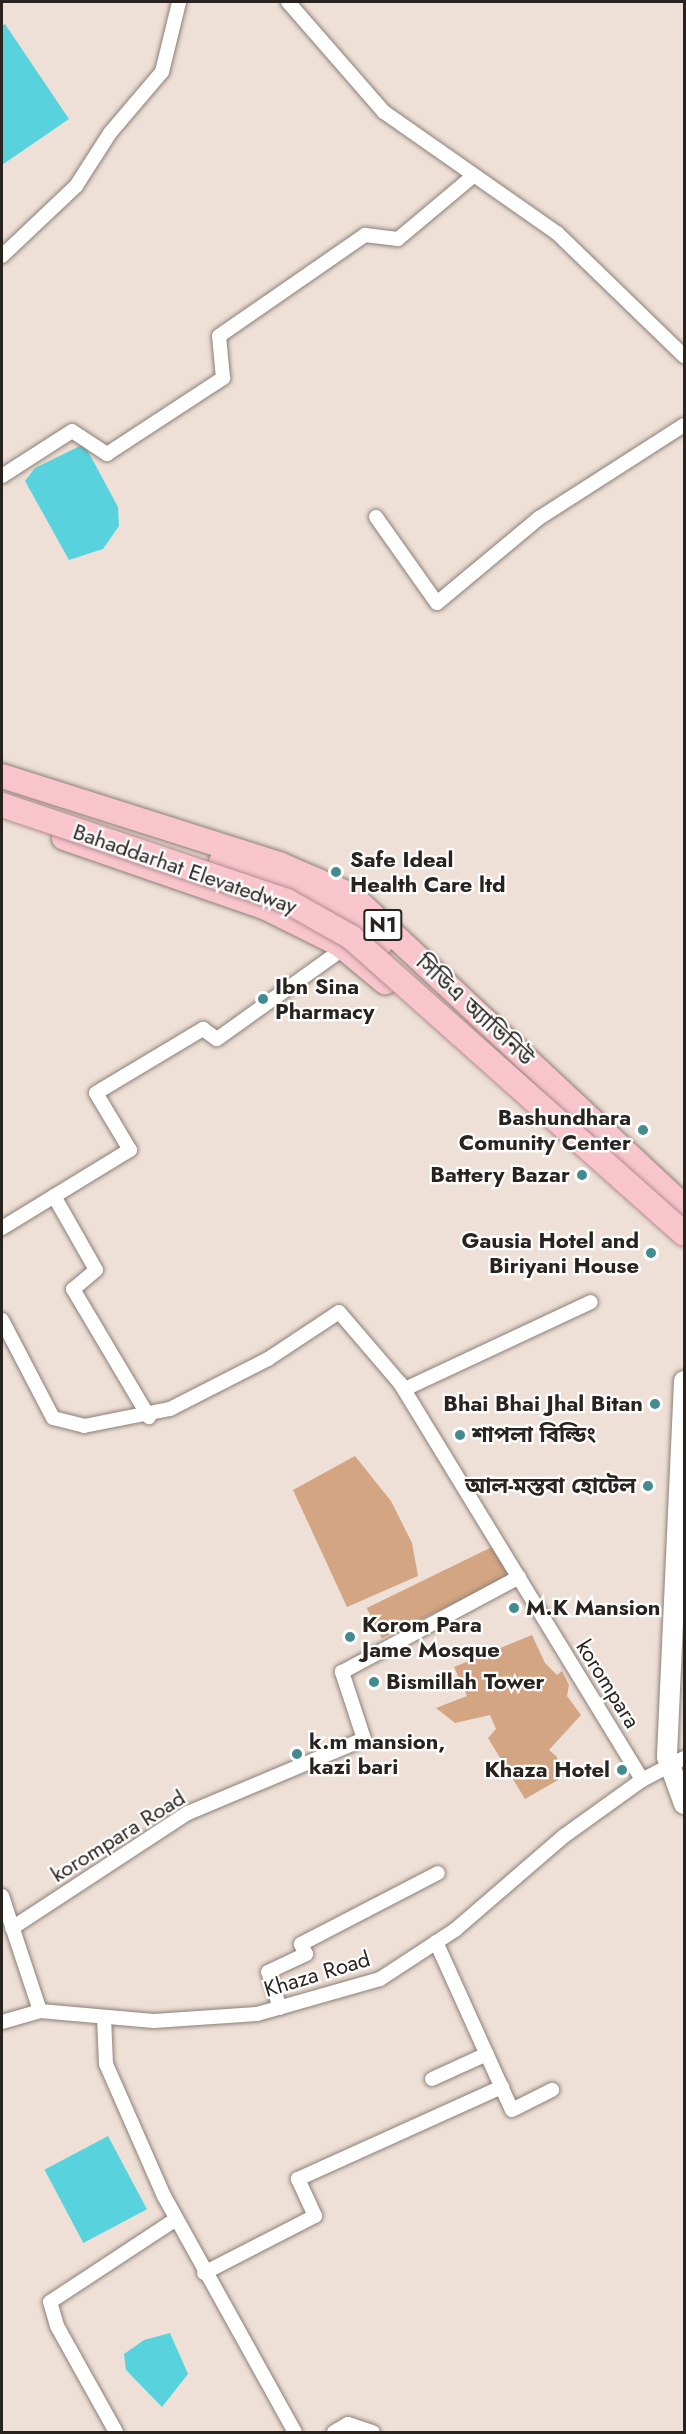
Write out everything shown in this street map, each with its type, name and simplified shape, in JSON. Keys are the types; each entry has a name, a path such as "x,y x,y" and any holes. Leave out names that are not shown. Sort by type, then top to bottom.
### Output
{"highway":[{"name":"সিডিএ অ্যাভিনিউ","path":"2,776 279,864 351,895 683,1223"},
{"name":"Bahaddarhat Elevatedway","path":"2,791 281,882 332,905 427,982 683,1223"},
{"name":"Bahaddarhat Elevatedway","path":"2,806 287,901 351,937 683,1223"},
{"name":"সিডিএ অ্যাভিনিউ","path":"2,815 266,908 344,948 683,1223"}],"main road":[{"path":"684,1381 668,1680 684,1804"}],"street":[{"path":"2,256 76,186 110,133 162,72 179,2"},
{"path":"288,2 384,112 557,233 684,356"},
{"path":"2,476 72,431 107,454 223,378 219,336 365,235 398,239 473,176"},
{"path":"376,517 436,603 539,518 684,424"},
{"path":"2,1228 130,1150 96,1093 203,1029 217,1039 344,948"},
{"path":"54,1196 96,1270 73,1289 149,1417"},
{"path":"2,1320 53,1418 84,1426 149,1417 268,1359 339,1312 405,1389 591,1302"},
{"name":"korompara","path":"386,1367 405,1389 642,1780"},
{"name":"korompara Road","path":"12,1928 188,1813 364,1739 342,1672 519,1577"},
{"name":"Khaza Road","path":"2,2022 40,2011 154,2021 280,2008 380,1979 436,1942 564,1836 642,1780 677,1763"},
{"path":"280,2008 268,1972 306,1954 301,1944 438,1873"},
{"path":"2,1896 40,2011"},
{"path":"436,1942 512,2110 552,2090"},
{"path":"104,2017 106,2064 175,2220 295,2433"},
{"path":"432,2079 487,2054"},
{"path":"204,2273 315,2216 298,2179 502,2087"},
{"path":"116,2433 57,2326 50,2302 68,2285 175,2220"},
{"path":"334,2433 348,2424 373,2433"}],"shaded area":[{"path":"355,1456 391,1501 412,1543 418,1576 347,1607 293,1490"},
{"path":"498,1544 513,1575 382,1639 367,1608"},
{"path":"532,1635 545,1663 557,1675 562,1671 569,1685 567,1696 581,1715 549,1750 557,1757 558,1780 525,1799 488,1738 496,1729 490,1715 455,1723 436,1708 467,1696 454,1667"}],"water":[{"path":"5,24 69,119 2,165 2,26"},
{"path":"84,444 118,507 119,526 103,549 69,560 25,481 35,468"},
{"path":"108,2136 147,2209 83,2243 44,2170"},
{"path":"170,2333 188,2374 162,2407 126,2370 124,2354 144,2340"}],"place":[{"name":"Safe Ideal Health Care ltd","path":"336,872"},
{"name":"Ibn Sina Pharmacy","path":"263,999"},
{"name":"Bashundhara Comunity Center","path":"643,1130"},
{"name":"Battery Bazar","path":"582,1175"},
{"name":"Gausia Hotel and Biriyani House","path":"651,1253"},
{"name":"Bhai Bhai Jhal Bitan","path":"655,1404"},
{"name":"শাপলা বিল্ডিং","path":"460,1435"},
{"name":"আল-মস্তবা হোটেল","path":"648,1486"},
{"name":"M.K Mansion","path":"514,1608"},
{"name":"Korom Para Jame Mosque","path":"350,1637"},
{"name":"Bismillah Tower","path":"374,1682"},
{"name":"k.m mansion, kazi bari","path":"297,1754"},
{"name":"Khaza Hotel","path":"622,1770"}]}
